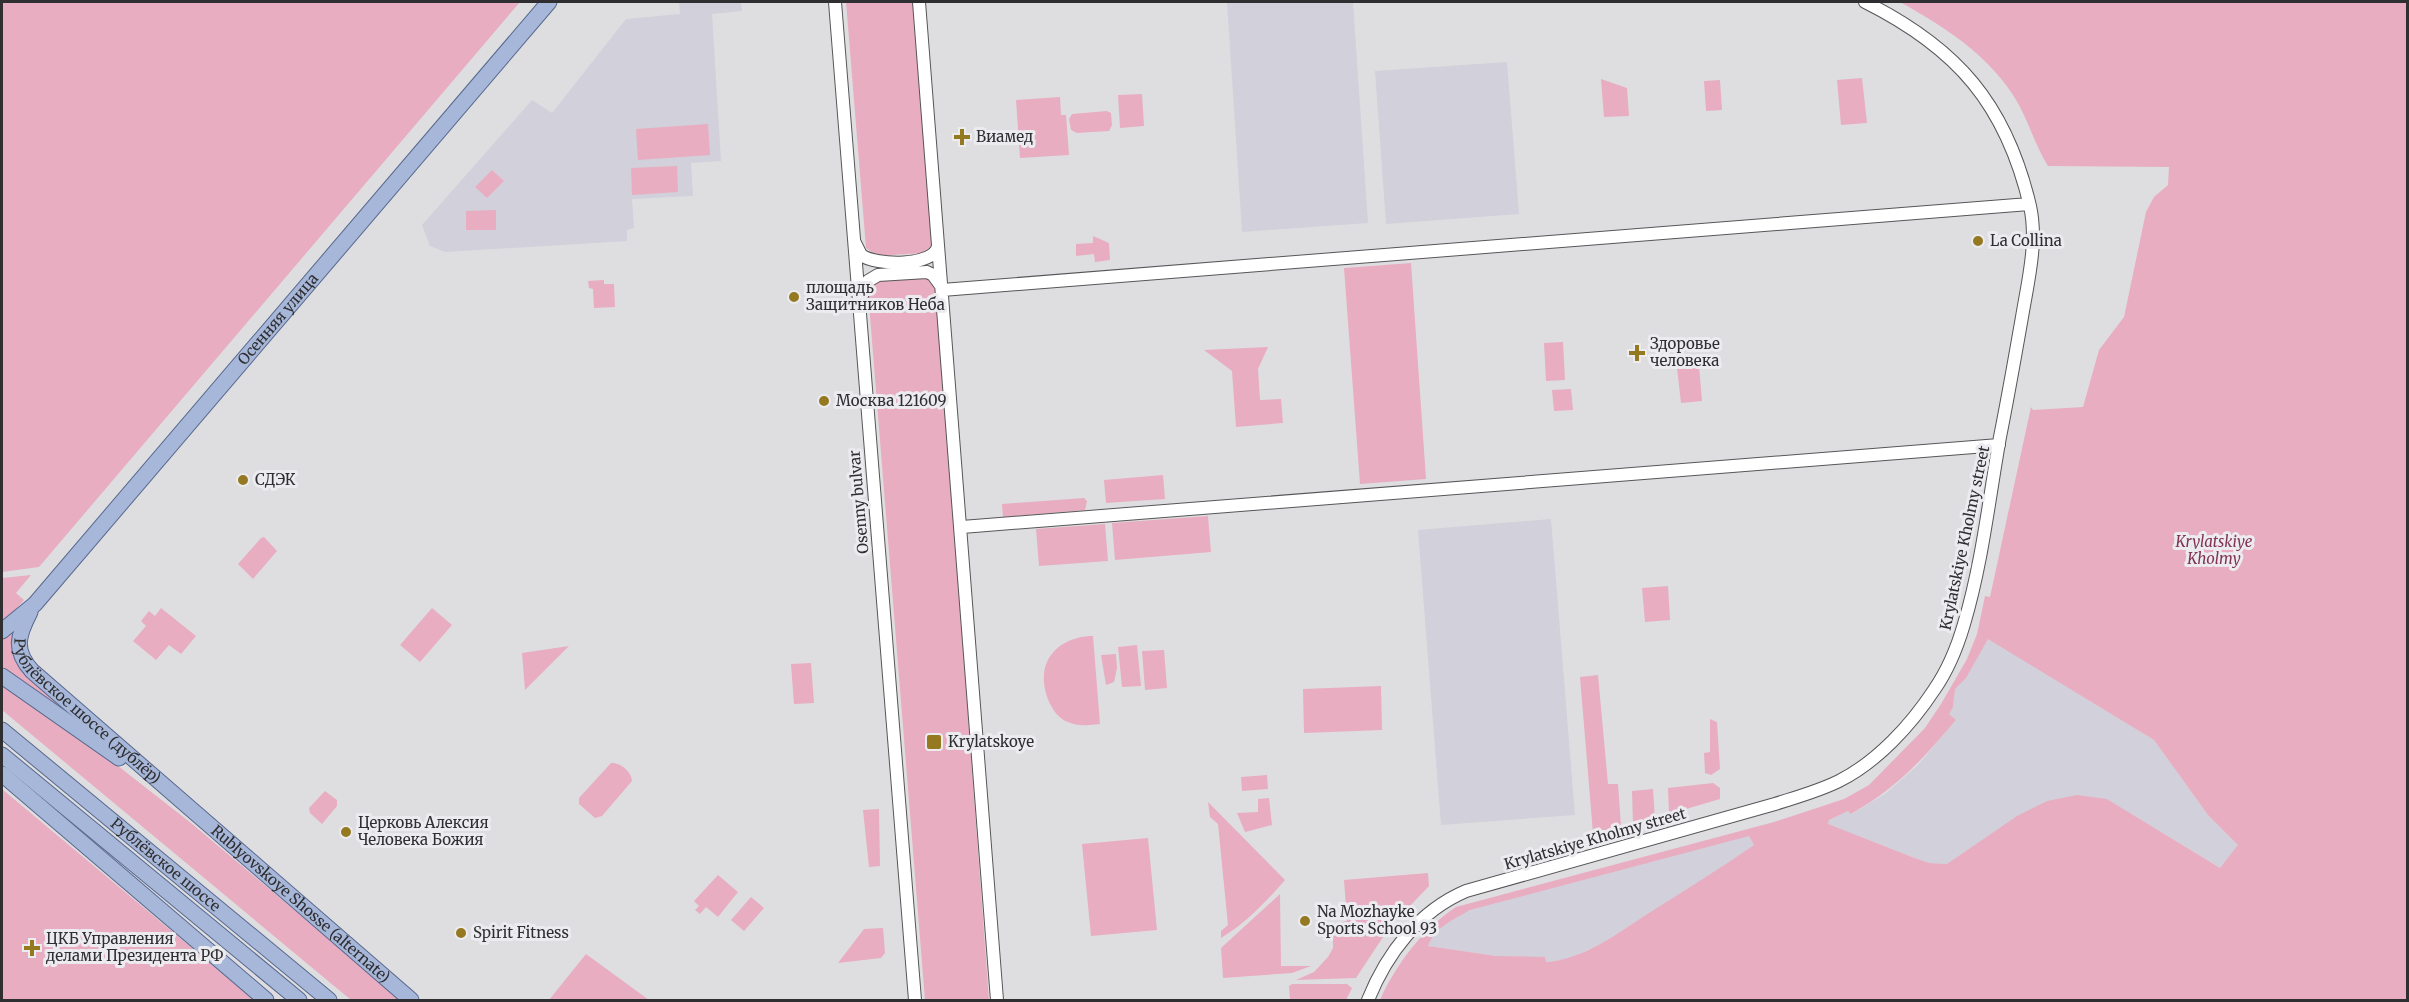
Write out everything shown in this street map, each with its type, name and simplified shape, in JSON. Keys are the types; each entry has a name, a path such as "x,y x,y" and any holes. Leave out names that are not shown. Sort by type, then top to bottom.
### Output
{"main road":[{"name":"Осенняя улица","path":"2,631 35,604 549,2"},
{"name":"Рублёвское шоссе (дублёр)","path":"35,604 18,638 20,654 25,664 190,807"},
{"path":"2,676 190,807"},
{"name":"Рублёвское шоссе","path":"2,730 329,1000"},
{"name":"Рублёвское шоссе","path":"2,755 299,1000"},
{"path":"2,774 266,1000"},
{"name":"Rublyovskoye Shosse (alternate)","path":"190,807 411,1000"}],"street":[{"name":"Osenny bulvar","path":"835,2 915,1000"},
{"path":"919,2 962,527 997,1000"},
{"name":"Krylatskiye Kholmy street","path":"1368,1000 1380,973 1404,938 1432,909 1448,898 1775,804 1839,781 1883,750 1933,692 1959,642 1969,604 2030,272 2033,238 2029,204 2016,160 2002,126 1968,78 1926,36 1865,2"},
{"path":"942,288 2029,204"},
{"path":"853,236 861,255 880,262 929,258 936,251 938,240"},
{"path":"858,304 868,280 878,275 927,272 933,274 942,288"},
{"path":"962,527 1999,445"}],"shaded area":[{"path":"679,2 741,2 742,11 712,14 721,161 691,163 693,196 632,199 634,228 627,230 627,241 445,252 430,246 422,225 532,100 552,113 626,19 680,14"},
{"path":"1227,2 1353,2 1368,223 1242,232"},
{"path":"1507,62 1519,214 1386,224 1375,71"},
{"path":"1551,519 1575,815 1441,825 1418,530"},
{"path":"1988,638 2154,740 2208,815 2239,845 2220,868 2107,799 1947,864 1929,863 1827,824 1829,820 1848,811 1852,814 1885,794 1918,765 1956,720 1948,714 1953,707 1955,689 1966,678"},
{"path":"1749,835 1754,845 1602,943 1569,959 1545,962 1545,958 1496,956 1427,946 1431,936 1443,924 1470,910"}],"green space":[{"path":"2,2 520,2 39,567 2,572"},
{"path":"846,2 913,2 933,244 923,253 877,256 866,248"},
{"name":"Krylatskiye Kholmy","path":"1900,2 2407,2 2407,1000 1380,1000 1394,973 1412,948 1432,926 1456,907 1774,822 1844,799 1869,785 1925,728 1967,659 1977,634 1985,596 1990,597 2031,407 2033,410 2083,407 2099,350 2124,317 2146,212 2154,197 2168,185 2169,167 2048,166 2018,104 2002,80 1977,53","holes":["1988,639 2154,740 2208,815 2238,845 2220,868 2107,799 2077,795 2047,801 2017,816 1947,864 1929,863 1828,824 1829,820 1848,811 1851,814 1882,794 1908,772 1944,734 1956,720 1949,714 1953,707 1955,689 1966,678","1749,836 1754,845 1612,937 1574,956 1546,962 1545,957 1496,956 1428,946 1440,929 1470,910"]},
{"path":"1862,78 1867,123 1841,125 1837,80"},
{"path":"1601,79 1627,88 1629,116 1604,117"},
{"path":"1720,80 1722,110 1706,111 1704,81"},
{"path":"1142,94 1144,126 1120,128 1118,95"},
{"path":"1060,97 1061,115 1066,115 1069,155 1020,158 1016,100"},
{"path":"1107,111 1111,113 1112,125 1109,131 1077,133 1071,130 1069,119 1072,114"},
{"path":"708,124 710,155 638,160 636,129"},
{"path":"677,166 678,192 632,195 631,168"},
{"path":"492,170 504,181 487,198 475,187"},
{"path":"496,210 496,230 466,230 466,211"},
{"path":"1093,236 1109,243 1110,260 1095,262 1094,254 1076,256 1076,244 1093,243"},
{"path":"1411,263 1426,479 1360,484 1344,268"},
{"path":"921,275 935,283 938,308 989,1000 925,1000 868,291 873,281"},
{"path":"604,280 604,284 614,284 615,307 594,308 593,289 589,288 588,281"},
{"path":"1563,342 1565,380 1546,381 1544,343"},
{"path":"1268,347 1258,369 1260,400 1281,399 1283,423 1236,427 1232,371 1204,350"},
{"path":"1699,366 1702,401 1681,403 1677,368"},
{"path":"1571,389 1573,410 1554,411 1552,390"},
{"path":"1163,475 1165,499 1106,503 1104,480"},
{"path":"1084,498 1087,501 1085,510 1003,517 1002,504"},
{"path":"1208,516 1211,552 1115,560 1112,523"},
{"path":"1105,524 1108,561 1039,566 1036,529"},
{"path":"264,537 277,551 253,579 238,564"},
{"path":"31,575 16,593 24,600 2,625 2,578"},
{"path":"1668,586 1670,620 1645,622 1642,588"},
{"path":"161,608 196,636 181,654 169,645 156,660 133,641 146,626 141,621 149,611 155,616"},
{"path":"432,608 452,625 420,662 400,645"},
{"path":"18,624 13,642 97,736 2,669 2,640"},
{"path":"1093,636 1100,724 1076,725 1061,718 1051,705 1045,687 1045,670 1047,662 1060,646 1073,639"},
{"path":"1137,645 1141,686 1122,687 1118,647"},
{"path":"569,646 525,690 522,653"},
{"path":"1164,650 1167,688 1145,690 1142,651"},
{"path":"1116,654 1117,668 1114,682 1106,685 1101,655"},
{"path":"811,663 814,703 794,704 791,664"},
{"path":"1598,675 1608,784 1618,784 1621,826 1593,833 1580,677"},
{"path":"2,685 104,755 191,823 401,1000 351,1000 2,710"},
{"path":"1381,686 1382,730 1304,733 1303,689"},
{"path":"1710,719 1717,722 1720,769 1711,775 1705,773 1704,753 1710,752"},
{"path":"611,763 625,768 632,781 602,816 595,818 579,804 579,798"},
{"path":"1267,775 1268,789 1242,791 1241,777"},
{"path":"1713,783 1720,788 1720,799 1669,814 1668,788"},
{"path":"2,789 254,1000 2,1000"},
{"path":"1653,789 1655,819 1633,824 1632,791"},
{"path":"325,791 337,800 337,806 322,824 310,813 309,808"},
{"path":"1269,798 1272,825 1245,832 1237,813 1258,812 1258,799"},
{"path":"1208,802 1285,880 1255,912 1221,938 1221,931 1228,925 1218,824 1210,817"},
{"path":"879,809 880,866 869,867 863,810"},
{"path":"1148,838 1157,930 1091,936 1082,844"},
{"path":"1428,873 1429,886 1389,928 1356,978 1296,980 1314,972 1328,957 1333,948 1333,924 1347,921 1344,880"},
{"path":"718,875 738,892 718,917 706,907 700,914 695,910 699,906 694,901"},
{"path":"1280,894 1281,966 1311,966 1292,973 1223,978 1221,948"},
{"path":"751,897 764,908 744,931 731,920"},
{"path":"883,928 885,953 881,958 838,963 864,929"},
{"path":"586,954 649,1000 549,1000"},
{"path":"1292,984 1347,984 1352,988 1346,1000 1290,1000 1289,986"}],"place":[{"name":"Виамед","path":"962,137"},
{"name":"La Collina","path":"1978,241"},
{"name":"площадь Защитников Неба","path":"794,297"},
{"name":"Здоровье человека","path":"1637,353"},
{"name":"Москва 121609","path":"824,401"},
{"name":"СДЭК","path":"243,480"},
{"name":"Krylatskoye","path":"934,742"},
{"name":"Церковь Алексия Человека Божия","path":"346,832"},
{"name":"Na Mozhayke Sports School 93","path":"1305,921"},
{"name":"Spirit Fitness","path":"461,933"},
{"name":"ЦКБ Управления делами Президента РФ","path":"32,948"}]}
